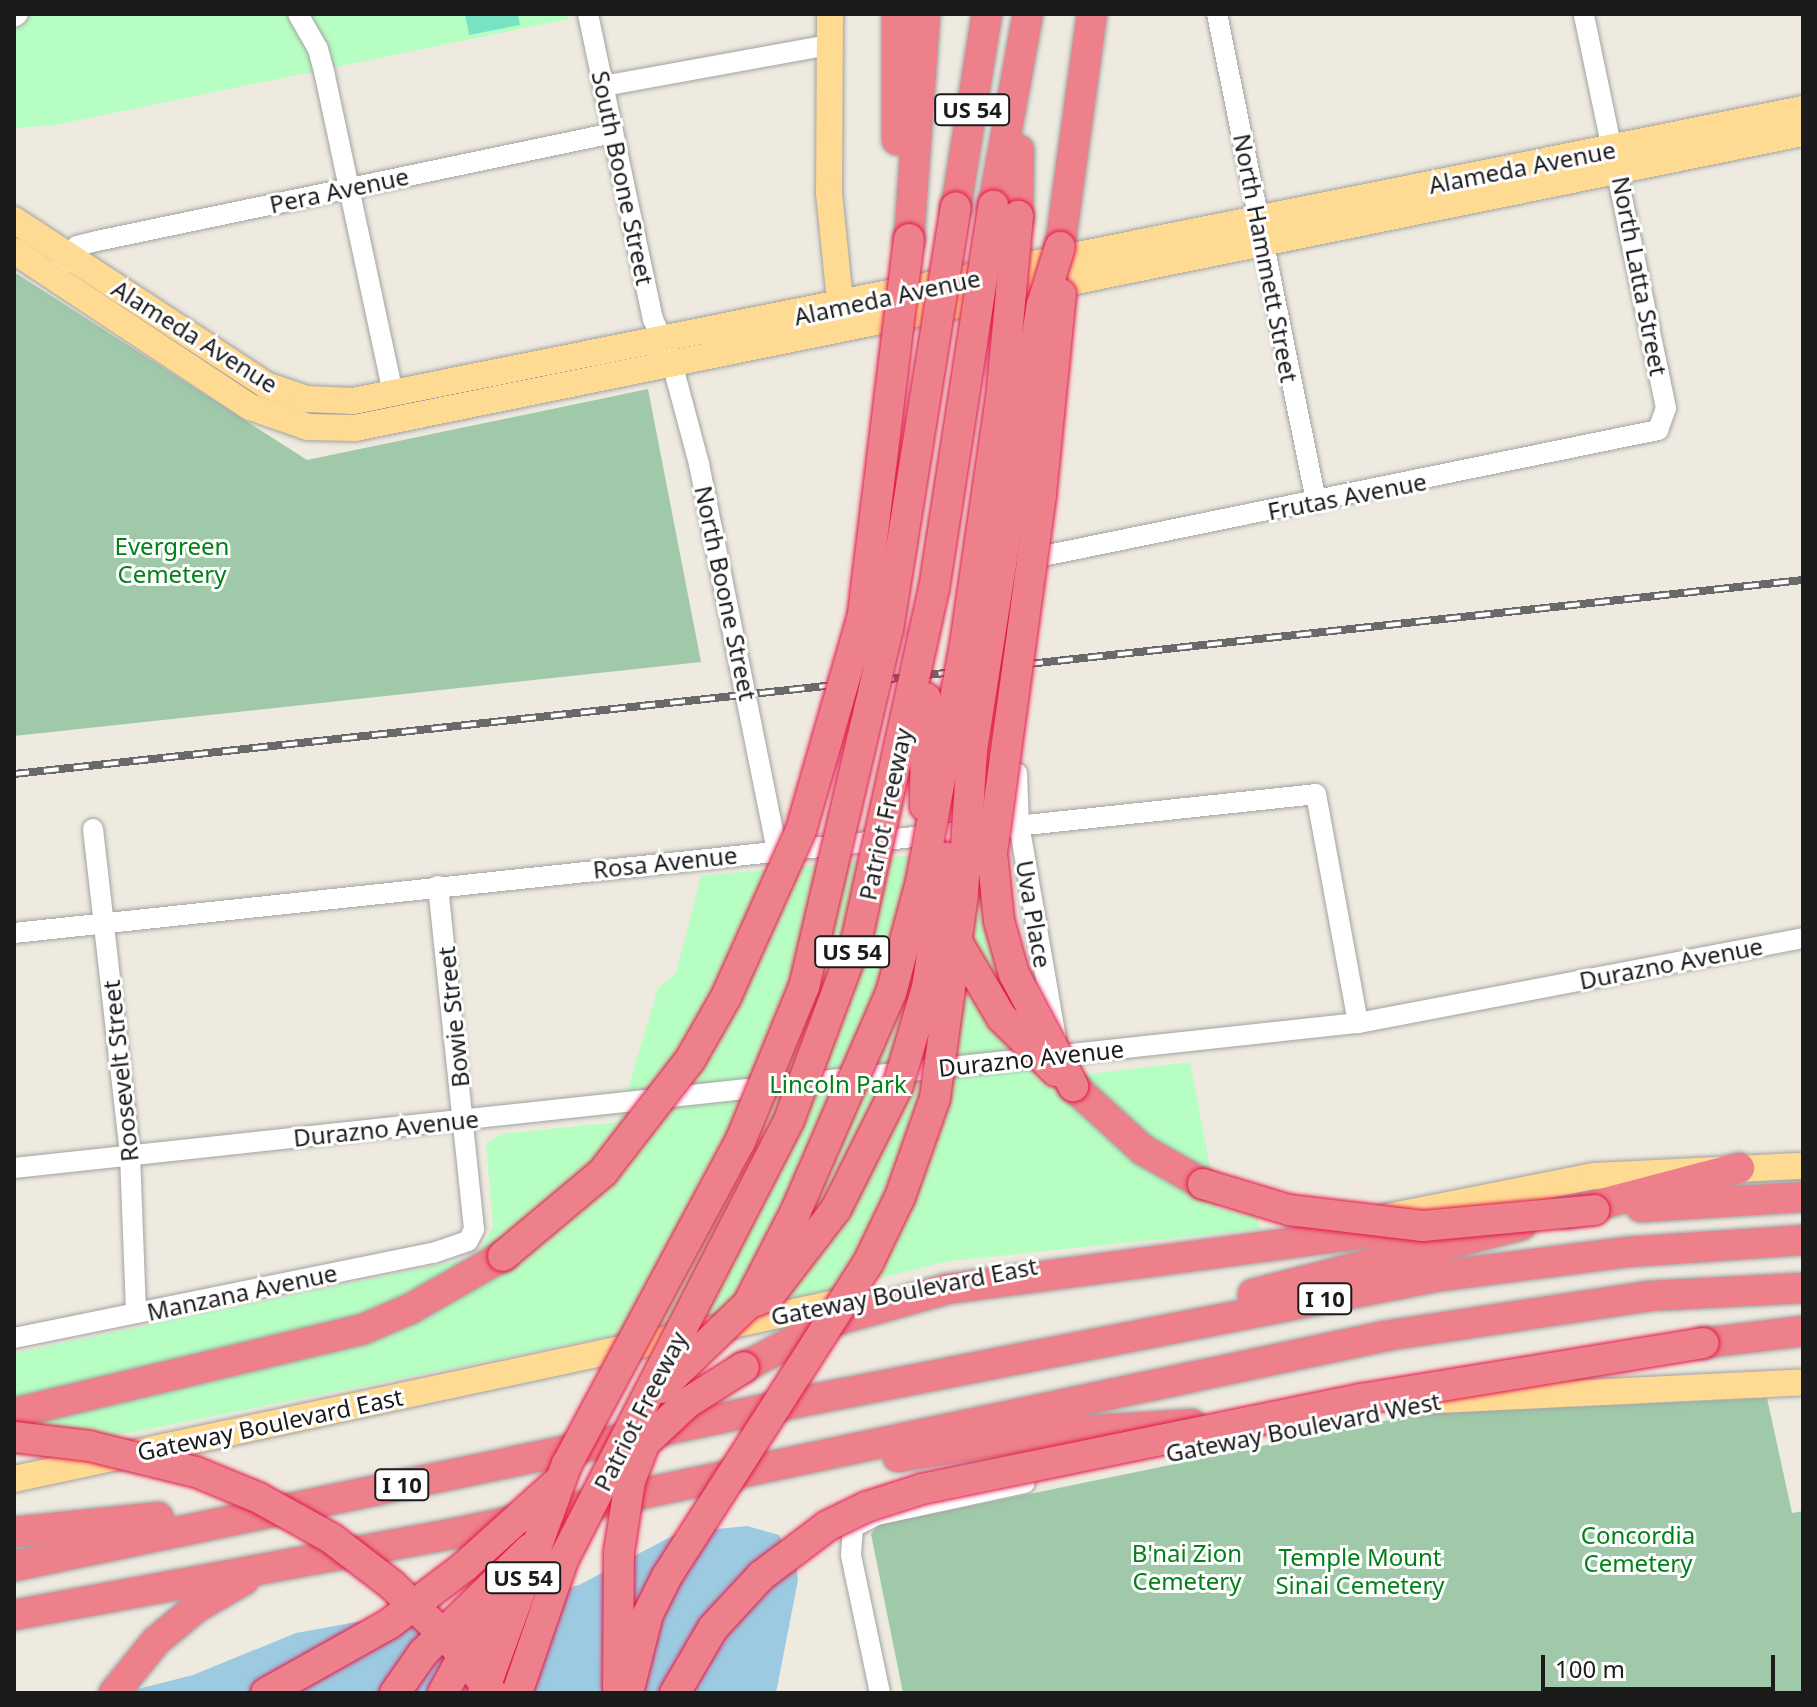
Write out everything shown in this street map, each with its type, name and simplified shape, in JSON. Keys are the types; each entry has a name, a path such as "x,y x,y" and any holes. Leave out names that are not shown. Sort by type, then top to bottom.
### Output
{"highway":[{"path":"817,776 819,737 867,463 899,239 897,14"},
{"path":"843,832 842,778 862,618 899,239 925,14"},
{"name":"Patriot Freeway","path":"483,1693 567,1464 740,1142 780,1052 824,916 888,630 987,14"},
{"name":"US 54","path":"1006,211 1028,14"},
{"path":"628,1693 648,1614 667,1576 869,1261 919,1148 948,1034 972,750 1042,305 1060,247 1070,192 1092,14"},
{"path":"266,1693 389,1624 465,1566 748,1304 796,1211 891,993 921,882 964,651 1002,389 1006,211"},
{"name":"Patriot Freeway","path":"517,1693 563,1560 789,1120 857,938 934,589 1006,211"},
{"path":"1060,247 1061,306 1041,495 992,853 999,921 1014,974 1073,1086"},
{"path":"934,589 922,766 925,818 950,929 1002,1018 1143,1150 1203,1184 1289,1210 1423,1226"},
{"path":"14,1413 361,1330 463,1282 550,1220 603,1172 690,1060 769,908 817,776 862,618"},
{"path":"748,1304 769,1296 836,1209 898,1085 927,988 956,803 972,750"},
{"path":"944,1374 1048,1339 1271,1290 1739,1168"},
{"path":"395,1693 423,1653 469,1606 687,1403 768,1353 830,1322 947,1289 1028,1275 1423,1226 1803,1197"},
{"name":"I 10","path":"14,1566 796,1403 1440,1276 1628,1252 1803,1240"},
{"name":"I 10","path":"14,1615 820,1463 1478,1320 1649,1296 1803,1288"},
{"path":"618,1693 615,1616 630,1481 702,1292"},
{"path":"675,1693 713,1628 761,1576 827,1526 866,1507 922,1489 1362,1399 1703,1343 1803,1331"},
{"path":"14,1532 185,1513 712,1406 796,1403"},
{"path":"865,1453 1046,1433 1341,1415"},
{"path":"14,1437 89,1446 196,1472 259,1498 331,1538 382,1577 453,1644 492,1693"},
{"path":"443,1693 567,1464"},
{"path":"114,1693 156,1641 223,1590 272,1566"},
{"path":"14,1627 75,1602"}],"main road":[{"path":"830,14 829,193 841,320"},
{"name":"Alameda Avenue","path":"14,251 62,266 277,390 320,401 393,394 666,352 841,320 1617,159 1803,109"},
{"name":"Alameda Avenue","path":"1617,159 1803,133"},
{"name":"Alameda Avenue","path":"14,220 62,266 250,407 308,427 369,427 666,352"},
{"name":"Gateway Boulevard East","path":"14,1479 953,1278 1397,1215 1595,1176 1803,1166"},
{"name":"Gateway Boulevard West","path":"1341,1415 1426,1401 1803,1382"}],"street":[{"path":"298,14 318,49 393,394"},
{"name":"South Boone Street","path":"588,14 666,352"},
{"name":"North Hammett Street","path":"1217,14 1316,502"},
{"name":"North Latta Street","path":"1584,14 1617,159 1666,408 1664,422 1646,436"},
{"path":"603,86 829,45"},
{"name":"Pera Avenue","path":"62,266 77,246 97,241 613,133"},
{"name":"North Boone Street","path":"666,352 699,464 777,850"},
{"name":"Frutas Avenue","path":"1048,555 1646,436"},
{"name":"Uva Place","path":"1017,773 1019,824 1059,1055"},
{"name":"Rosa Avenue","path":"14,933 1316,794 1358,1023"},
{"name":"Roosevelt Street","path":"93,829 130,1155 136,1313"},
{"name":"Bowie Street","path":"438,886 474,1229 468,1241"},
{"name":"Durazno Avenue","path":"14,1168 1358,1023 1803,938"},
{"name":"Manzana Avenue","path":"14,1338 468,1241"},
{"name":"Gateway Boulevard West","path":"880,1693 851,1555 851,1533 859,1522 1341,1415"}],"green space":[{"path":"31,14 567,14 568,19 55,125 14,128 14,27"},
{"path":"465,14 518,14 520,25 469,35"},
{"name":"Evergreen Cemetery","path":"14,272 307,460 648,389 701,662 14,736"},
{"name":"Lincoln Park","path":"997,847 1038,1080 1190,1062 1218,1208 1258,1218 1260,1229 949,1261 788,1301 14,1456 14,1353 467,1259 482,1248 493,1226 486,1143 501,1134 618,1122 658,988 676,973 701,876"},
{"path":"1767,1398 1792,1513 1803,1511 1803,1693 903,1693 871,1534 878,1525 1418,1414"}],"water":[{"path":"747,1526 779,1535 796,1564 798,1580 776,1693 122,1693 193,1675 296,1633 362,1621 446,1618 579,1585 678,1533"}],"railway":[{"path":"14,774 1803,580"}],"park label":[{"name":"Concordia Cemetery","path":"1638,1549"},
{"name":"B'nai Zion Cemetery","path":"1187,1567"},
{"name":"Temple Mount Sinai Cemetery","path":"1360,1571"}]}
